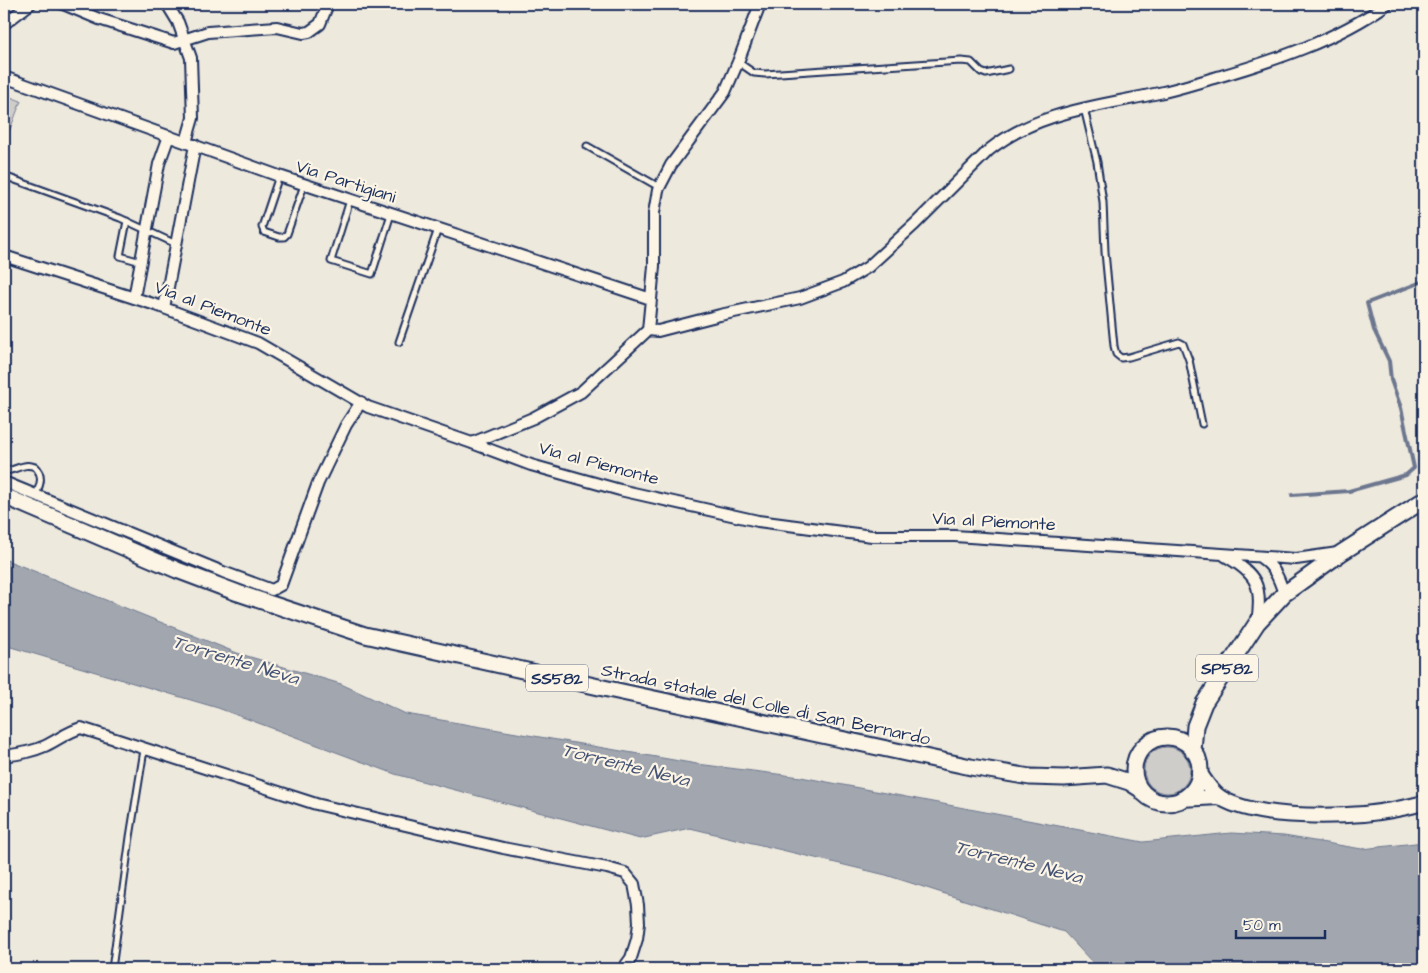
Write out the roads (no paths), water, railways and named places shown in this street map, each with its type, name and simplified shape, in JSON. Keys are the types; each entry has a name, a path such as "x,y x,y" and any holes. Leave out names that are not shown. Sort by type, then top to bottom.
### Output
{"main road":[{"name":"Strada statale del Colle di San Bernardo","path":"4,496 24,506 229,590 364,635 608,690 998,772 1048,778 1108,775 1129,782 1140,790"},
{"name":"Via al Piemonte","path":"1193,751 1194,726 1204,703 1258,623 1284,594 1341,552 1424,500"},
{"name":"Strada statale del Colle di San Bernardo","path":"4,501 24,506"},
{"name":"Via al Piemonte","path":"1168,737 1179,731 1199,713"},
{"path":"1181,799 1197,783 1198,762 1193,751 1182,741 1168,737 1150,742 1136,758 1134,773 1140,790 1149,798 1168,803 1181,799 1219,797"},
{"name":"Strada statale del Colle di San Bernardo","path":"1108,775 1125,767 1136,758"},
{"path":"1199,772 1209,787 1219,797 1231,803 1252,809 1279,813 1365,814 1396,810 1424,803"}],"street":[{"path":"4,24 30,4"},
{"path":"63,4 99,19 170,42 185,40 208,32 277,27 303,33 309,32 320,24 328,4"},
{"path":"164,308 176,244 193,118 192,58 178,22 167,4"},
{"path":"472,443 533,418 581,392 648,330 654,266 654,213 660,187 671,165 725,92 760,4"},
{"path":"648,330 658,331 720,315 800,298 843,282 868,267 915,224 1000,140 1026,126 1050,116 1161,93 1271,62 1364,21 1387,4"},
{"name":"Via Partigiani","path":"4,78 304,185 651,299"},
{"path":"134,298 159,164 169,136"},
{"name":"Via al Piemonte","path":"4,256 164,308 258,343 368,407 531,465 620,490 758,521 872,536 956,536 1296,559 1341,552"},
{"path":"4,482 214,568 275,590 281,585 318,483 346,425 361,402"},
{"name":"Via al Piemonte","path":"1222,554 1244,567 1251,574 1260,598 1258,623"},
{"path":"1259,556 1269,562 1277,574 1284,594"},
{"path":"4,756 29,752 46,746 69,732 80,728 316,804 503,848 625,873 634,884 639,923 637,939 631,958 623,969"}],"lane":[{"path":"738,62 754,73 765,74 962,61 971,62 981,72 986,74 1009,69"},
{"path":"1084,108 1097,162 1103,202 1105,252 1116,354 1121,358 1129,357 1179,342 1183,344 1189,360 1202,424"},
{"path":"587,146 660,187"},
{"path":"4,176 127,222 176,244"},
{"path":"279,176 262,226 264,232 280,237 284,237 287,234 304,185"},
{"path":"350,200 331,261 372,274 391,214"},
{"path":"127,222 120,256 141,262"},
{"path":"399,342 438,229"},
{"path":"4,471 14,470 24,465 35,467 41,477 36,496"},
{"path":"112,969 144,750"}],"water":[{"name":"Torrente Neva","path":"4,559 237,653 341,684 406,714 697,764 801,777 1143,842 1231,833 1284,836 1362,849 1424,842 1424,969 1093,969 1093,963 1064,932 886,875 690,828 640,839 395,774 218,708 4,645"}],"waterway":[{"path":"1292,495 1349,491 1406,475 1414,468 1401,408 1391,380 1389,361 1374,330 1367,303 1424,281"}]}
